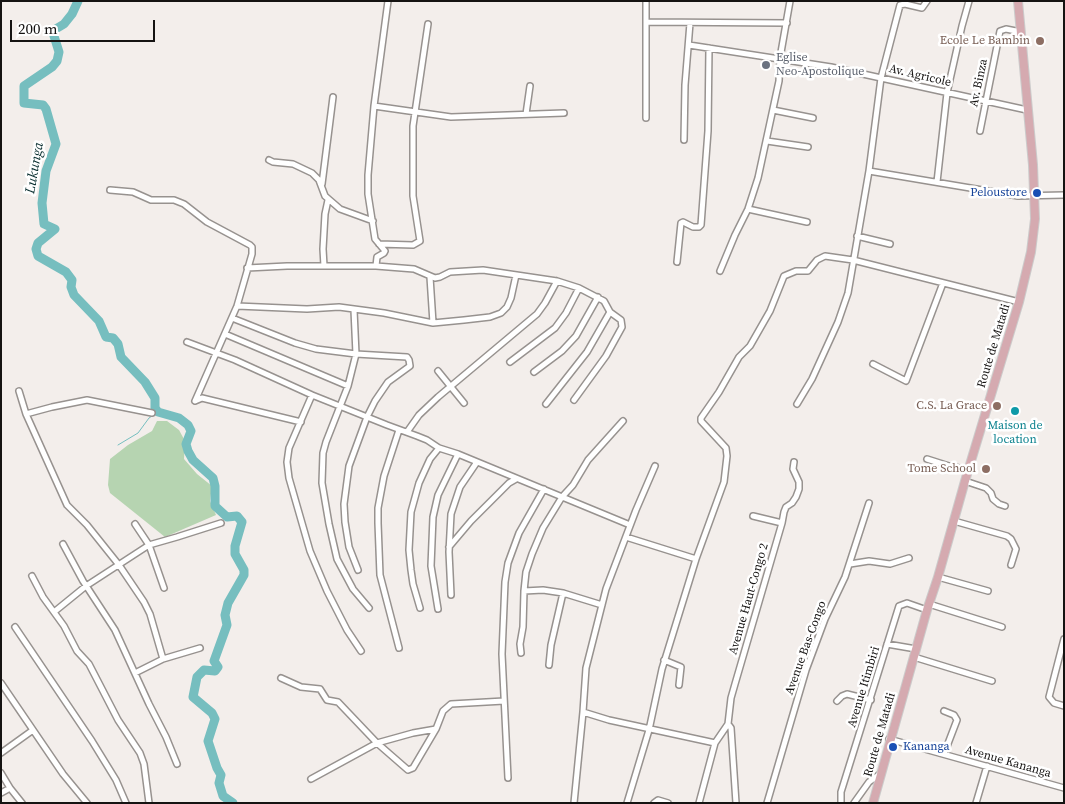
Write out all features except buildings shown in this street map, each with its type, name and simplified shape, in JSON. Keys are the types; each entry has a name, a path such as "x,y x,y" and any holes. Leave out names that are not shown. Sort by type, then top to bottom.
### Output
{"main road":[{"name":"Route de Matadi","path":"872,803 968,470 1019,302 1031,252 1034,197 1018,1"}],"street":[{"path":"376,266 377,257 385,252 385,249 378,244 375,238 368,194 374,106 388,1"},
{"path":"720,271 748,208 758,178 774,110 779,81 780,58 790,1"},
{"path":"797,404 812,379 838,322 848,293 869,171 880,78 900,7 902,4 922,8 928,1"},
{"path":"937,182 947,93 969,1"},
{"path":"646,2 646,118"},
{"path":"646,22 787,23"},
{"path":"684,140 685,85 690,23"},
{"path":"378,244 413,246 420,242 413,196 412,162 414,112 428,24"},
{"name":"Av. Binza","path":"980,131 1000,31 1006,29 1021,32"},
{"name":"Av. Agricole","path":"689,45 780,58 1027,110"},
{"path":"677,262 680,223 683,222 693,227 700,227 701,225 708,132 708,48"},
{"path":"526,114 530,86"},
{"path":"322,185 333,97"},
{"path":"374,106 451,116 564,113"},
{"path":"774,110 812,118"},
{"path":"767,141 808,147"},
{"path":"269,160 299,166 312,173 322,185 328,200 344,211 373,222"},
{"path":"869,171 1018,196 1064,195"},
{"path":"110,190 133,192 151,200 174,200 184,204 207,222 252,247 252,254 237,306 195,400 202,398 301,422"},
{"path":"324,266 325,214 328,200"},
{"path":"748,208 807,222"},
{"path":"857,236 890,244"},
{"path":"628,803 649,728 664,660 696,559 724,482 727,456 723,445 701,418 740,357 750,346 770,311 784,276 796,271 808,271 817,260 825,256 853,260 1019,302"},
{"path":"247,268 376,266 414,269 430,277 440,277 450,272 483,270 557,281 579,288 604,301 610,312 621,320 622,327 606,356 574,400"},
{"path":"237,306 308,309 339,307 433,323 490,317 501,313 507,308 516,275"},
{"path":"430,277 433,323"},
{"path":"407,432 420,414 537,314 546,303 557,281"},
{"path":"873,364 906,381 943,283"},
{"path":"510,362 555,328 566,313 579,288"},
{"path":"534,372 562,351 576,336 598,297"},
{"path":"354,310 356,354 348,386 323,453 322,483 337,559 353,589 369,608"},
{"path":"546,404 587,352 610,312"},
{"path":"232,318 295,343 316,349 407,357 410,366 382,390 367,418 349,466 344,504 346,536 358,570"},
{"path":"225,334 348,386"},
{"path":"187,342 217,353 340,407 427,440 439,448 458,454 630,525"},
{"path":"438,371 464,403"},
{"path":"19,391 26,414 67,505 87,525 119,565 144,602 150,614 163,660"},
{"path":"312,395 289,448 287,462 292,493 313,559 347,630 361,651"},
{"path":"26,414 87,400 152,413"},
{"path":"520,653 526,572 543,528 562,497 573,486 588,460 623,422"},
{"path":"399,430 384,476 378,516 380,575 399,648"},
{"path":"420,608 413,584 410,560 411,512 418,483 430,459 439,448"},
{"path":"438,609 431,566 433,517 438,496 458,454"},
{"path":"927,459 968,470"},
{"path":"451,595 449,547 451,514 460,487 477,462"},
{"name":"Avenue Haut-Congo 2","path":"699,803 715,743 728,724 731,698 786,507 792,503 799,488 799,482 793,469 794,462"},
{"path":"574,803 586,668 608,581 655,466"},
{"path":"449,547 471,520 509,483 516,479"},
{"path":"965,481 986,488 991,493 993,499 1005,506"},
{"path":"508,778 504,701 503,624 505,582 508,564 519,532 544,489"},
{"name":"Avenue Bas-Congo","path":"767,803 809,662 825,619 846,577 869,503"},
{"path":"753,516 782,523"},
{"path":"954,521 1011,539 1016,550 1011,565"},
{"path":"54,612 86,586 148,544 177,538 221,523"},
{"path":"135,524 148,544 164,588"},
{"path":"626,537 696,559"},
{"path":"63,544 86,586 116,630 177,764"},
{"path":"850,564 869,561 890,564 909,558"},
{"path":"32,576 43,598 64,626 77,651 89,664 118,720 140,753 144,764 149,803"},
{"path":"938,577 988,591"},
{"path":"524,591 543,590 563,593 602,605"},
{"path":"550,665 551,645 563,593"},
{"name":"Avenue Itimbiri","path":"841,803 841,792 899,606 907,603 928,607"},
{"path":"928,607 1002,627"},
{"path":"15,627 92,741 116,780 125,802"},
{"path":"1064,639 1049,697 1054,702 1064,706"},
{"path":"887,644 992,681"},
{"path":"135,673 163,660 200,648"},
{"path":"664,660 681,667 679,685"},
{"path":"281,678 301,687 320,689 327,700 338,702 377,743 410,771 414,768 436,730 443,711 451,704 504,701"},
{"path":"1,683 63,774 87,803"},
{"path":"837,701 847,694 871,700"},
{"path":"944,711 954,715 957,720 944,754"},
{"path":"583,712 610,720 715,743"},
{"path":"728,724 731,728 736,803"},
{"path":"1,753 33,730"},
{"path":"311,779 377,743 413,733 436,730"},
{"name":"Avenue Kananga","path":"890,740 1064,788"},
{"path":"976,803 987,766"},
{"path":"1,773 22,803"},
{"path":"854,803 869,782 881,774"},
{"path":"1,794 10,788"},
{"path":"654,803 658,800 668,803"}],"green space":[{"path":"157,421 167,421 179,430 185,441 184,459 197,474 212,486 210,501 216,515 165,537 110,493 108,485 110,459 128,445 152,431"}],"waterway":[{"name":"Lukunga","path":"78,1 72,14 64,24 54,30 59,52 57,61 52,67 24,86 24,103 43,105 46,109 56,144 46,171 42,203 44,224 55,229 38,243 36,249 38,256 66,272 72,280 71,287 74,295 99,321 106,337 113,338 118,344 121,357 145,382 155,398 155,408 158,412 179,418 188,425 191,431 186,444 188,451 193,460 213,478 215,506 227,517 237,516 242,522 235,546 235,554 244,570 244,575 228,603 225,615 227,625 214,661 218,667 215,671 204,670 197,677 193,697 212,713 215,719 208,741 221,775 219,783 223,796 233,803"},
{"path":"118,445 138,433 149,418 158,412"}],"place":[{"name":"Ecole Le Bambin","path":"1040,41"},
{"name":"Eglise Neo-Apostolique","path":"766,65"},
{"name":"Peloustore","path":"1037,193"},
{"name":"C.S. La Grace","path":"997,406"},
{"name":"Maison de location","path":"1015,411"},
{"name":"Tome School","path":"986,469"},
{"name":"Kananga","path":"893,747"}]}
